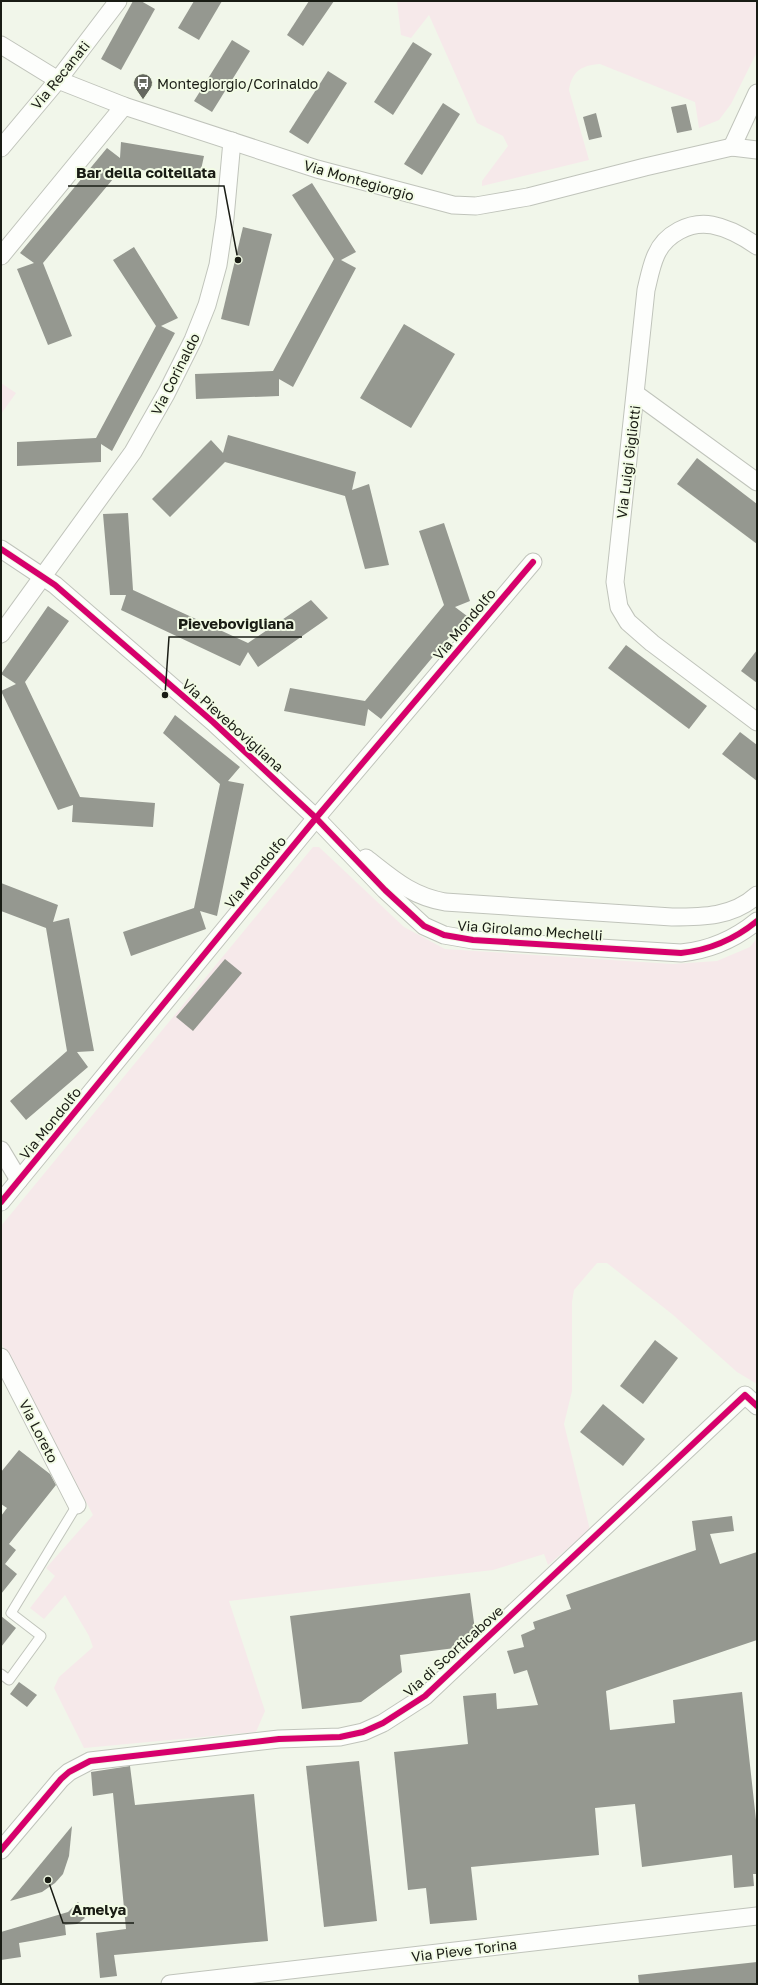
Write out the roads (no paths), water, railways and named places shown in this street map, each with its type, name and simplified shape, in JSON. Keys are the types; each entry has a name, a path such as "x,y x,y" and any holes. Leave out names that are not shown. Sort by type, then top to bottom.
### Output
{"street":[{"name":"Via Recanati","path":"1,148 58,80 118,1"},
{"name":"Via Montegiorgio","path":"1,45 58,80 124,106 317,169 453,206 488,204 528,197 645,167 732,147 757,150"},
{"path":"732,147 757,93"},
{"path":"1,256 124,106"},
{"name":"Via Corinaldo","path":"1,634 42,575 133,452 166,394 193,340 207,304 219,260 232,141"},
{"name":"Via Luigi Gigliotti","path":"757,246 735,233 720,227 706,224 680,231 665,241 656,254 646,290 615,582 619,607 628,622 652,644 757,722"},
{"path":"636,394 757,482"},
{"name":"Via Pievebovigliana","path":"1,549 42,575 113,634 213,722 316,818"},
{"name":"Via Mondolfo","path":"1,1202 316,818 533,562"},
{"name":"Via Girolamo Mechelli","path":"316,818 410,891 432,900 672,917 702,917 732,911 757,895"},
{"name":"Via Girolamo Mechelli","path":"316,818 390,895 424,926 444,935 457,938 681,953 693,952 720,944 738,935 757,920"},
{"path":"1,1150 19,1180"},
{"name":"Via Loreto","path":"1,1357 77,1505"},
{"name":"Via di Scorticabove","path":"1,1850 61,1779 69,1772 90,1761 279,1739 340,1737 363,1732 403,1711 425,1696 745,1395 757,1406"},
{"name":"Via Pieve Torina","path":"170,1984 757,1916"}],"lane":[{"path":"1,1674 9,1680 41,1636 11,1613 77,1505"}],"place":[{"name":"Montegiorgio/Corinaldo","path":"143,100"},
{"name":"Bar della coltellata","path":"238,260"},
{"name":"Pievebovigliana","path":"165,695"},
{"name":"Amelya","path":"48,1880"}]}
